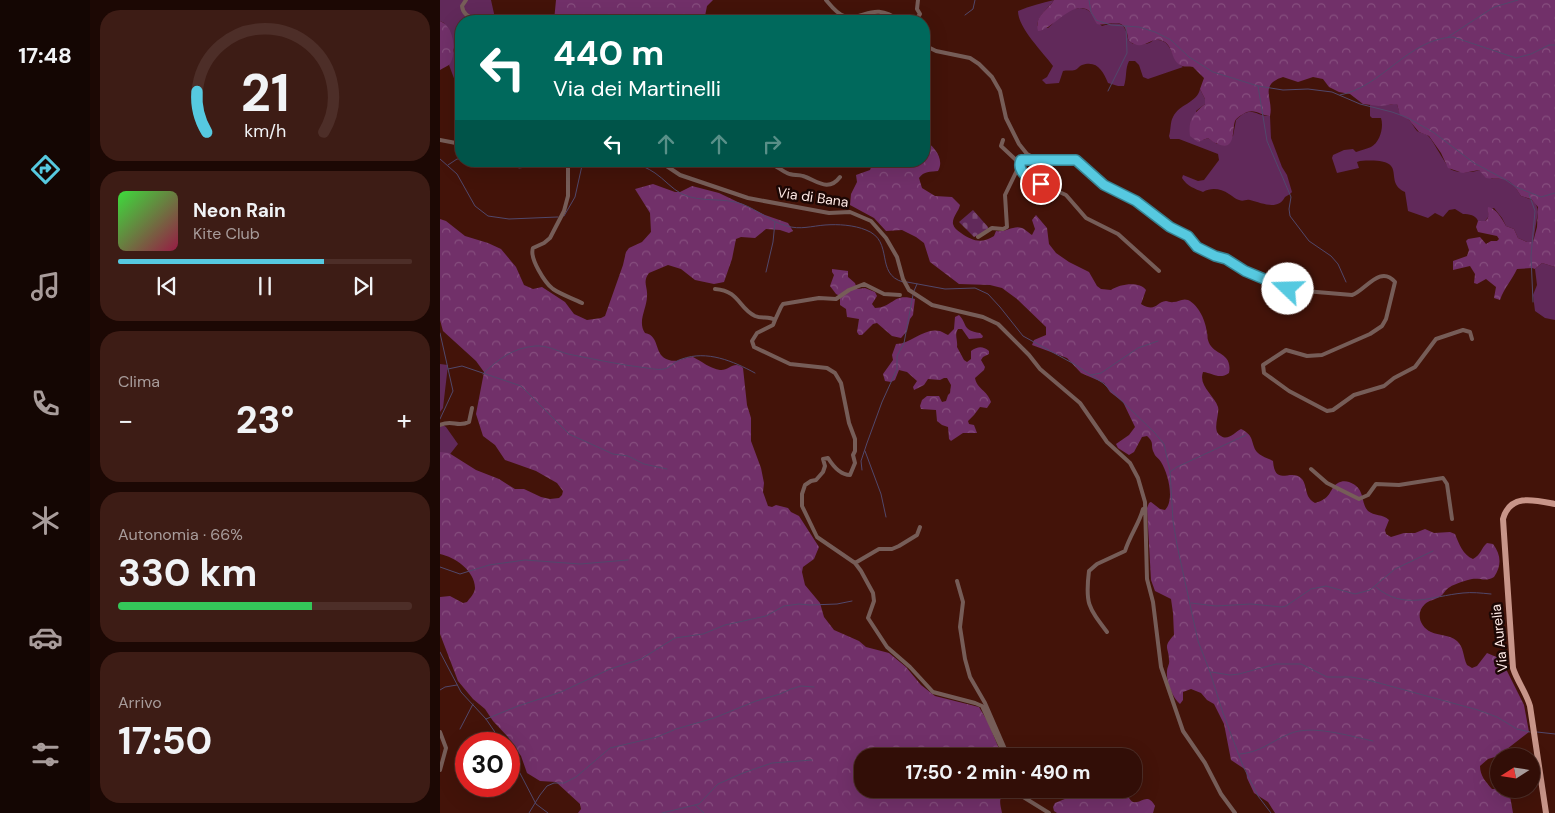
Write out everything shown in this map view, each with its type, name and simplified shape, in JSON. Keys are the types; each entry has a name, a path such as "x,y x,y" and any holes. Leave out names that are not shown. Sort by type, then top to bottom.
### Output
{"main road":[{"name":"Via Aurelia","path":"1546,813 1530,706 1516,679 1513,668 1503,519 1508,507 1521,500 1530,499 1555,504"}],"street":[{"path":"465,15 462,11 462,6 466,0"},
{"path":"826,0 842,15"},
{"path":"918,0 917,10 919,15"},
{"path":"857,15 873,9 882,10 893,15"},
{"path":"930,48 970,58 979,64 992,78 1000,92 1006,118 1019,144 1027,154 1037,159"},
{"path":"440,140 455,143"},
{"path":"1003,140 1001,146 1016,160 1026,176 1035,182 1066,195 1086,218 1118,234 1159,271"},
{"path":"978,237 992,228 1003,229 1007,227 1005,195 1020,167 1021,160 1076,160 1104,185 1136,201 1170,227 1188,236 1197,247 1280,286 1293,290 1352,295 1358,293 1365,285 1377,278 1385,276 1392,278 1395,282 1386,319 1382,326 1370,334 1322,354 1307,356 1286,350 1263,366 1264,373 1289,391 1327,411 1333,410 1354,395 1384,386 1394,378 1415,367 1436,339 1463,330 1470,332 1472,339"},
{"path":"568,167 568,196 564,211 550,238 533,248 531,252 534,261 552,288 582,303"},
{"name":"Via di Bana","path":"668,167 680,175 748,198 829,212 850,212 870,221 886,238 897,257 903,279 909,290 932,305 991,319 1029,355 1040,369 1080,403 1107,442 1130,463 1138,478 1145,502 1148,579 1153,602 1161,667 1183,731 1205,763 1221,794 1235,813"},
{"path":"777,167 788,174 800,175 818,184 827,186 833,184 840,177"},
{"path":"900,294 884,294 864,284 849,290 836,299 819,298 784,304 773,325 756,334 752,341 754,347 790,364 827,368 835,373 841,383 849,423 855,440 853,469 850,475 846,475 826,458 823,459 825,466 823,472 816,480 805,485 801,500 802,506 817,537 855,563 873,593 874,601 868,618 887,647 910,667 933,692 982,706 1002,748"},
{"path":"715,289 733,295 754,315 775,320"},
{"path":"441,425 448,422 462,425 469,422 472,408"},
{"path":"1311,470 1327,483 1360,499 1368,495 1376,484 1399,485 1443,478 1447,484 1452,519"},
{"path":"1107,632 1089,606 1089,571 1098,564 1125,551 1129,537 1140,520 1145,502"},
{"path":"855,563 879,549 892,549 899,546 916,535 920,527"},
{"path":"957,581 963,602 960,627 965,660 970,677 985,704 1003,748"},
{"path":"440,732 446,748 440,770"},
{"path":"1025,798 1049,813"}],"green space":[{"path":"440,0 491,0 494,15 455,15 455,81 449,65 454,50 444,23 440,21"},
{"path":"556,0 713,0 707,6 705,15 555,15"},
{"path":"1054,0 1041,15 1037,26 1048,28 1065,12 1076,8 1083,8 1089,11 1102,26 1115,23 1121,24 1129,41 1133,44 1146,44 1153,40 1166,43 1176,60 1183,67 1148,79 1143,77 1139,65 1135,61 1129,61 1124,86 1118,86 1108,83 1104,74 1096,65 1087,64 1081,65 1075,70 1063,71 1059,83 1046,84 1042,80 1047,77 1053,66 1026,32 1019,18 1018,11"},
{"path":"1054,0 1555,0 1555,267 1542,263 1535,269 1517,269 1500,300 1494,298 1496,287 1486,279 1477,284 1474,283 1475,274 1470,266 1453,270 1453,261 1467,256 1469,250 1466,241 1468,239 1480,237 1486,244 1499,239 1497,236 1478,232 1476,227 1478,221 1485,221 1488,218 1488,207 1501,217 1506,226 1514,229 1518,238 1527,242 1533,242 1537,227 1538,207 1531,199 1521,196 1510,181 1486,178 1479,170 1463,173 1448,168 1441,153 1429,136 1419,132 1409,120 1400,115 1397,104 1379,106 1363,104 1350,94 1339,92 1329,87 1323,79 1313,77 1298,82 1283,77 1275,80 1269,88 1270,116 1250,111 1237,118 1232,138 1228,145 1217,144 1208,138 1198,142 1190,136 1190,126 1194,114 1205,104 1205,99 1200,89 1204,78 1193,67 1178,64 1169,46 1163,41 1154,40 1143,45 1134,44 1129,41 1124,26 1117,23 1097,24 1089,11 1082,8 1069,12 1050,26 1038,31 1039,18"},
{"path":"440,21 448,28 454,46 450,64 440,70"},
{"path":"1200,89 1205,99 1205,104 1196,111 1203,140 1208,138 1217,144 1233,136 1236,120 1246,113 1253,112 1270,116 1271,138 1287,175 1292,192 1278,204 1269,205 1250,200 1241,201 1220,190 1213,189 1203,192 1191,187 1184,181 1183,175 1198,181 1204,180 1219,160 1218,154 1179,139 1170,139 1169,136 1173,117 1179,109 1192,101"},
{"path":"1397,103 1400,112 1417,131 1429,136 1452,170 1473,172 1479,170 1492,179 1508,179 1521,196 1535,202 1538,212 1533,242 1527,242 1518,238 1514,229 1506,226 1494,208 1488,210 1489,216 1485,221 1478,221 1474,216 1463,214 1455,209 1449,210 1443,217 1435,213 1428,218 1408,211 1405,192 1398,187 1391,166 1386,163 1360,161 1357,162 1359,168 1337,173 1332,158 1333,155 1344,150 1353,149 1356,152 1369,148 1374,145 1381,134 1381,118 1372,118 1370,116 1370,105"},
{"path":"930,145 937,153 940,166 938,171 925,173 919,178 922,188 935,196 952,197 960,205 953,224 965,236 981,241 994,236 996,231 1019,227 1032,235 1035,229 1032,220 1036,215 1047,228 1049,244 1056,253 1089,272 1097,286 1101,289 1111,290 1124,285 1139,285 1146,290 1141,304 1150,307 1166,301 1188,300 1192,302 1199,310 1203,319 1210,345 1225,357 1229,366 1229,373 1225,375 1219,376 1203,372 1202,377 1204,386 1218,407 1216,427 1218,434 1226,437 1241,429 1246,432 1258,453 1273,461 1277,474 1298,476 1302,479 1312,501 1315,503 1321,501 1328,496 1335,485 1348,482 1358,488 1368,511 1389,520 1385,530 1386,534 1391,537 1404,533 1415,533 1425,529 1434,533 1450,532 1455,534 1464,552 1473,559 1478,556 1487,543 1493,544 1500,560 1494,577 1486,580 1472,579 1452,586 1441,596 1425,604 1420,611 1420,620 1427,630 1451,637 1457,641 1461,646 1467,665 1472,668 1477,666 1487,653 1506,661 1507,671 1524,705 1529,732 1508,748 1490,748 1490,758 1480,766 1480,770 1490,786 1490,798 1510,798 1513,813 1275,813 1268,802 1254,793 1247,778 1246,770 1231,760 1224,724 1214,704 1201,693 1191,689 1183,692 1183,700 1180,704 1174,697 1169,684 1167,675 1169,656 1167,645 1174,635 1173,613 1171,599 1155,591 1151,580 1147,508 1151,502 1160,509 1165,510 1170,500 1170,493 1164,467 1153,450 1151,440 1147,436 1142,437 1134,452 1129,455 1118,448 1116,444 1129,435 1135,427 1123,402 1110,392 1104,383 1081,373 1067,358 1032,345 1034,340 1046,335 1046,327 1017,299 1002,288 990,285 959,284 930,262 924,243 916,237 902,230 886,231 874,218 850,205 851,194 857,182 856,175 870,170 871,167 930,167"},
{"path":"653,184 680,192 692,186 719,193 765,215 788,223 793,231 789,233 766,229 755,238 741,237 736,239 732,259 724,282 714,284 695,280 681,269 668,265 649,273 646,282 647,301 642,319 645,333 653,338 661,355 669,360 675,361 693,357 710,367 720,370 734,365 743,368 747,405 751,418 751,441 761,468 764,483 763,492 768,506 776,505 788,508 799,516 819,547 814,559 803,567 802,572 805,585 820,603 824,617 834,630 859,641 866,647 889,653 906,667 921,685 935,696 979,707 988,722 999,748 854,748 854,798 1001,798 1002,813 578,813 581,809 580,804 556,782 540,781 527,773 520,755 520,732 503,732 485,709 473,699 458,681 440,634 440,597 450,596 463,603 467,602 475,588 472,576 463,566 452,558 440,554 440,452 449,453 476,470 499,479 515,489 524,489 550,499 559,498 563,491 557,483 536,471 505,460 495,445 483,436 476,414 484,372 476,361 443,331 440,320 440,219 446,221 465,236 501,249 516,267 524,285 533,289 542,287 565,302 574,314 587,320 601,318 605,316 626,252 629,248 642,242 651,232 650,213 635,189"},
{"path":"973,210 988,227 988,230 974,237 959,222"},
{"path":"1542,263 1555,267 1555,320 1545,318 1535,311 1533,295 1537,285 1535,269"},
{"path":"832,269 848,271 848,277 855,283 857,289 865,288 875,292 877,296 872,304 875,308 902,297 915,299 913,315 907,331 901,338 892,336 877,323 873,324 862,335 859,335 857,332 859,319 847,317 846,309 840,305 840,296 830,286 834,275"},
{"path":"959,315 967,328 983,336 982,338 969,339 962,329 958,329 956,333 957,347 964,360 967,362 971,359 971,351 976,348 983,347 989,351 989,354 981,360 985,367 984,370 975,378 991,402 987,408 980,407 968,421 969,424 974,425 977,433 963,433 951,441 949,439 948,427 937,421 936,410 921,409 920,406 922,400 927,396 939,396 942,402 946,401 951,385 947,378 940,380 928,379 924,385 914,390 913,387 917,381 907,372 899,370 895,380 891,382 885,381 883,374 893,360 892,355 896,344 928,331 940,331 948,335 954,329 955,317"},
{"path":"440,364 448,365 443,408 440,412"},
{"path":"440,423 446,427 458,444 447,458 440,463"},
{"path":"1067,798 1129,798 1133,802 1147,799 1155,806 1153,813 1057,813 1053,807 1055,803"}],"waterway":[{"path":"965,15 973,9 975,0"},
{"path":"1089,0 1091,12 1096,20 1111,25 1139,27 1155,32 1171,40 1189,57 1213,72 1258,86 1283,90 1308,89 1332,92 1360,104 1392,112 1406,117 1433,132 1474,163 1516,187 1541,197 1555,193"},
{"path":"1448,37 1494,7 1518,0"},
{"path":"1108,91 1127,53 1126,26"},
{"path":"1340,95 1369,83 1409,54 1437,40 1453,37 1516,58 1531,54 1549,45 1555,45"},
{"path":"1258,86 1267,141 1291,197 1290,216 1309,241 1331,256 1338,264 1346,282"},
{"path":"440,159 457,174 475,206 488,216 509,219 558,217"},
{"path":"448,165 455,160"},
{"path":"517,167 526,167"},
{"path":"564,216 575,197 582,167"},
{"path":"644,167 689,197 742,204 775,222 787,226 801,228 841,225 866,230 875,235 880,242 889,272 894,278 903,282"},
{"path":"1529,194 1535,211 1531,256 1533,302"},
{"path":"766,272 773,242 775,222"},
{"path":"907,282 945,289 975,288 988,294 1023,336 1074,364 1103,383 1164,444 1170,471 1173,521 1177,545 1198,641 1243,766 1258,796 1271,813"},
{"path":"914,291 917,284"},
{"path":"862,470 861,461 867,443 882,402 897,369 897,356 904,343 913,295"},
{"path":"440,333 453,391 440,419"},
{"path":"1091,375 1101,373 1138,348 1158,341"},
{"path":"483,374 500,359 513,352 527,347 539,346 597,360 658,369 667,368 679,360 710,356 738,364 755,373"},
{"path":"448,369 462,366 521,386 569,434 613,454 628,456 644,464 667,469"},
{"path":"1170,472 1246,435"},
{"path":"865,451 881,494 886,517"},
{"path":"1191,603 1216,606 1251,604 1282,607 1311,589 1326,586 1355,594 1370,590 1395,569 1433,551"},
{"path":"440,567 460,574 489,565 525,560 580,564 628,560"},
{"path":"1376,587 1386,594 1407,600 1429,599 1466,593 1491,594"},
{"path":"486,719 561,692 610,669 641,659 675,638 703,634 725,625 766,616 784,606 837,604 852,601"},
{"path":"440,652 461,692 486,719 495,732"},
{"path":"1211,672 1230,675 1276,664 1301,664 1327,677 1351,677 1368,680 1478,710 1497,717 1517,729 1530,732"},
{"path":"440,690 457,685"},
{"path":"529,813 547,786 554,783 564,783 576,777 610,748 657,737 801,686 814,687"},
{"path":"460,729 473,704"},
{"path":"1240,754 1260,749 1289,734 1308,730 1330,732 1373,741"},
{"path":"1537,732 1555,734"},
{"path":"662,813 699,804 718,784 743,773 772,763 812,760"},
{"path":"520,773 536,804 548,813"},
{"path":"695,805 704,813"}],"route":[{"path":"1041,184 1026,176 1020,168 1021,160 1076,160 1104,185 1136,201 1170,227 1188,236 1197,247 1226,259 1245,271 1288,289"}]}
